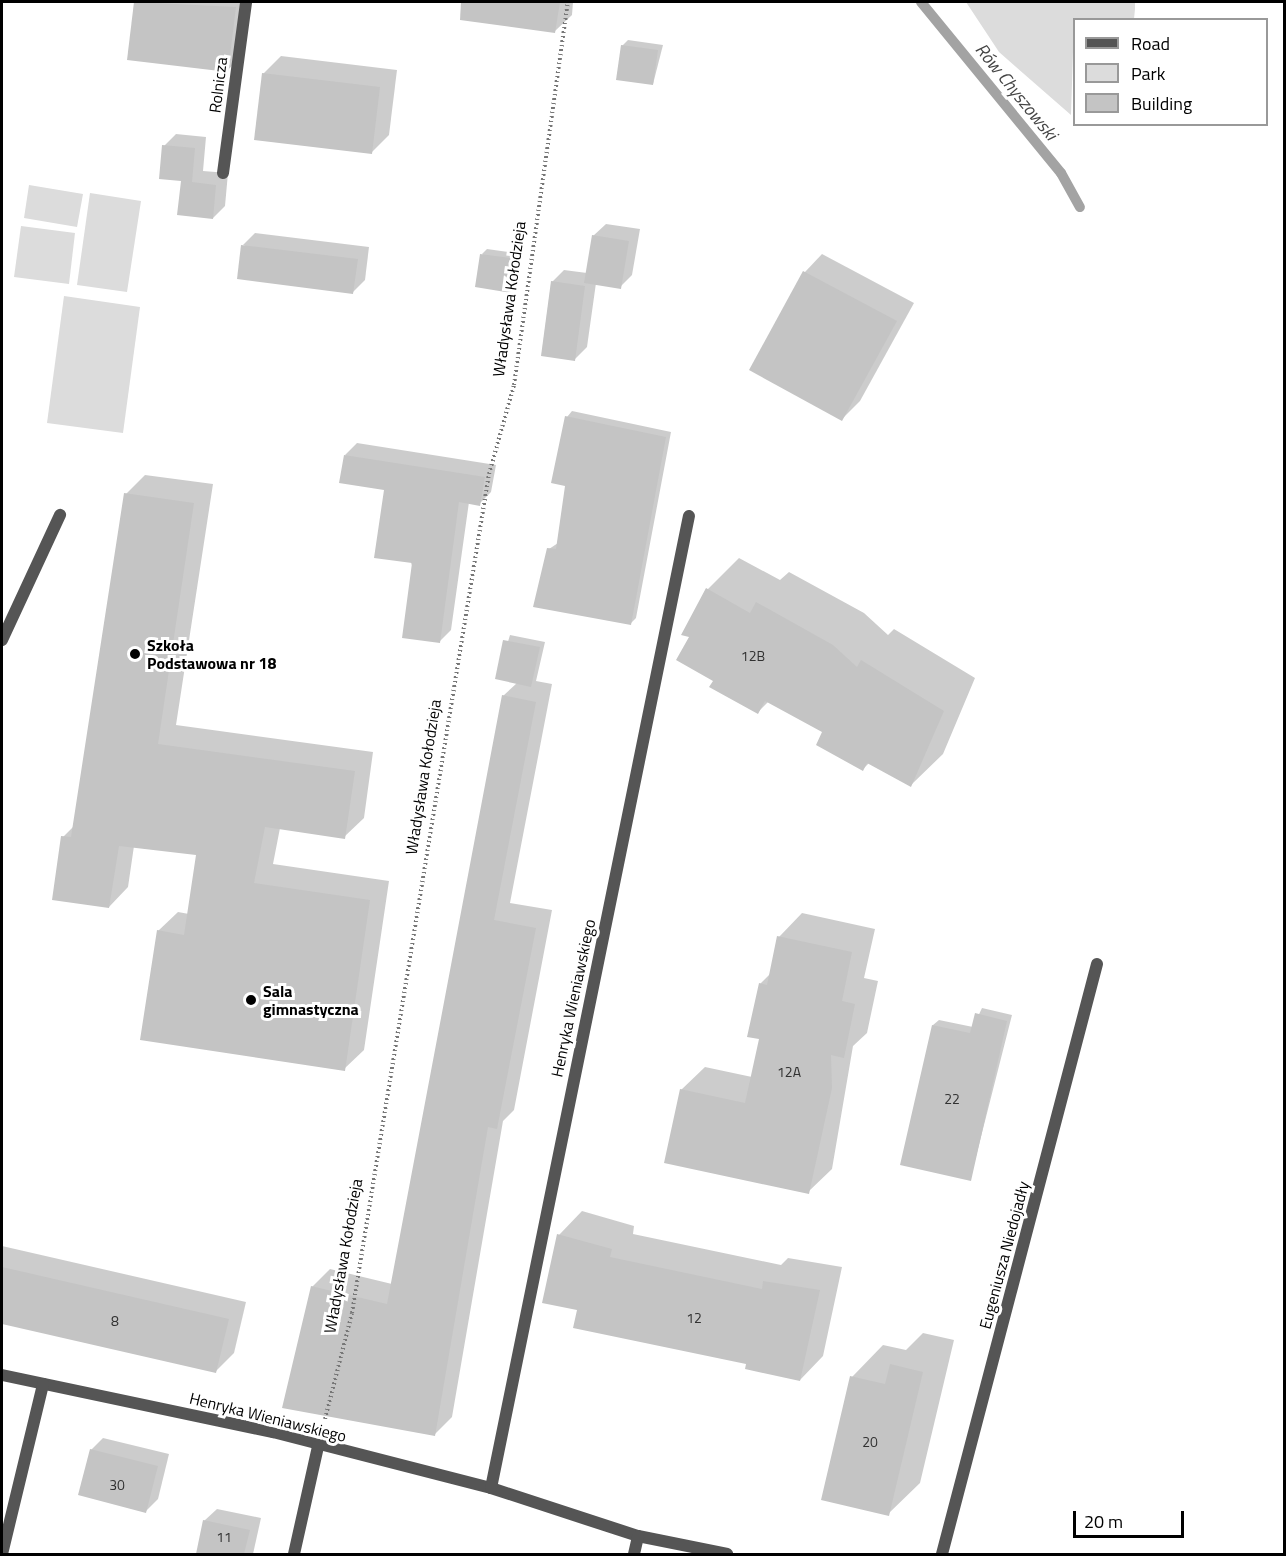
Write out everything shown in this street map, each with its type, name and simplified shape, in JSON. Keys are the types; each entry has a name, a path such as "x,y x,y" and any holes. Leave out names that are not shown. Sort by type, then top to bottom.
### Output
{"street":[{"name":"Rolnicza","path":"224,172 246,2"},
{"path":"2,640 60,515"},
{"name":"Henryka Wieniawskiego","path":"491,1488 689,516"},
{"name":"Eugeniusza Niedojadły","path":"942,1554 1097,964"},
{"name":"Henryka Wieniawskiego","path":"2,1375 273,1432 318,1447 491,1488 638,1536 727,1554"},
{"path":"2,1554 43,1384"},
{"path":"294,1554 318,1447"},
{"path":"634,1554 638,1536"}],"path":[{"name":"Władysława Kołodzieja","path":"318,1447 352,1313 489,474 514,385 568,2"}],"green space":[{"path":"966,2 1135,2 1134,18 1073,18 1071,115 999,52"},
{"path":"29,185 83,194 77,227 24,218"},
{"path":"90,193 141,201 127,292 77,285"},
{"path":"21,226 75,233 69,284 14,277"},
{"path":"64,296 140,307 123,433 47,423"}],"building":[{"path":"134,2 236,7 228,72 127,60"},
{"path":"461,2 560,2 555,33 460,20"},
{"path":"621,45 658,50 653,85 616,80"},
{"path":"262,73 380,87 372,154 254,140"},
{"path":"162,145 195,148 192,182 216,185 213,219 177,215 181,181 159,179"},
{"path":"592,235 629,241 621,289 584,283"},
{"path":"241,245 358,259 353,294 237,279"},
{"path":"480,254 517,259 511,293 475,287"},
{"path":"803,271 897,321 842,421 749,370"},
{"path":"551,281 585,286 575,361 541,356"},
{"path":"565,416 666,437 631,625 533,607 547,548 556,549 565,486 551,483"},
{"path":"344,455 485,477 480,506 459,502 440,643 402,638 412,563 374,558 384,490 339,483"},
{"path":"124,493 194,503 158,744 355,771 345,839 265,827 254,883 370,900 345,1071 140,1040 157,930 184,935 196,855 119,846 109,908 52,900 61,836 71,837"},
{"path":"706,588 750,613 756,602 833,645 857,667 861,660 944,711 911,787 867,763 863,771 816,745 822,732 765,701 758,714 709,687 713,681 676,660 689,637 681,635"},
{"path":"503,640 540,647 531,687 495,679"},
{"path":"502,695 536,702 494,920 536,928 497,1129 488,1127 435,1436 282,1408 311,1286 387,1304"},
{"path":"777,936 852,952 842,1001 855,1004 844,1058 831,1055 832,1088 809,1194 664,1163 680,1089 745,1103 759,1039 747,1037 759,983 767,985"},
{"path":"975,1013 1007,1021 971,1181 900,1165 932,1025 970,1033"},
{"path":"557,1234 612,1249 610,1257 762,1289 763,1281 820,1290 800,1381 745,1369 746,1364 573,1328 577,1310 542,1303"},
{"path":"2,1267 229,1319 216,1373 2,1324"},
{"path":"890,1364 923,1372 889,1516 821,1500 850,1376 885,1384"},
{"path":"90,1449 158,1466 146,1513 78,1495"},
{"path":"203,1520 250,1530 244,1554 196,1554"}],"waterway":[{"name":"Rów Chyszowski","path":"921,2 1061,173 1080,207"}],"place":[{"name":"Szkoła Podstawowa nr 18","path":"135,654"},
{"name":"Sala gimnastyczna","path":"251,1000"}]}
